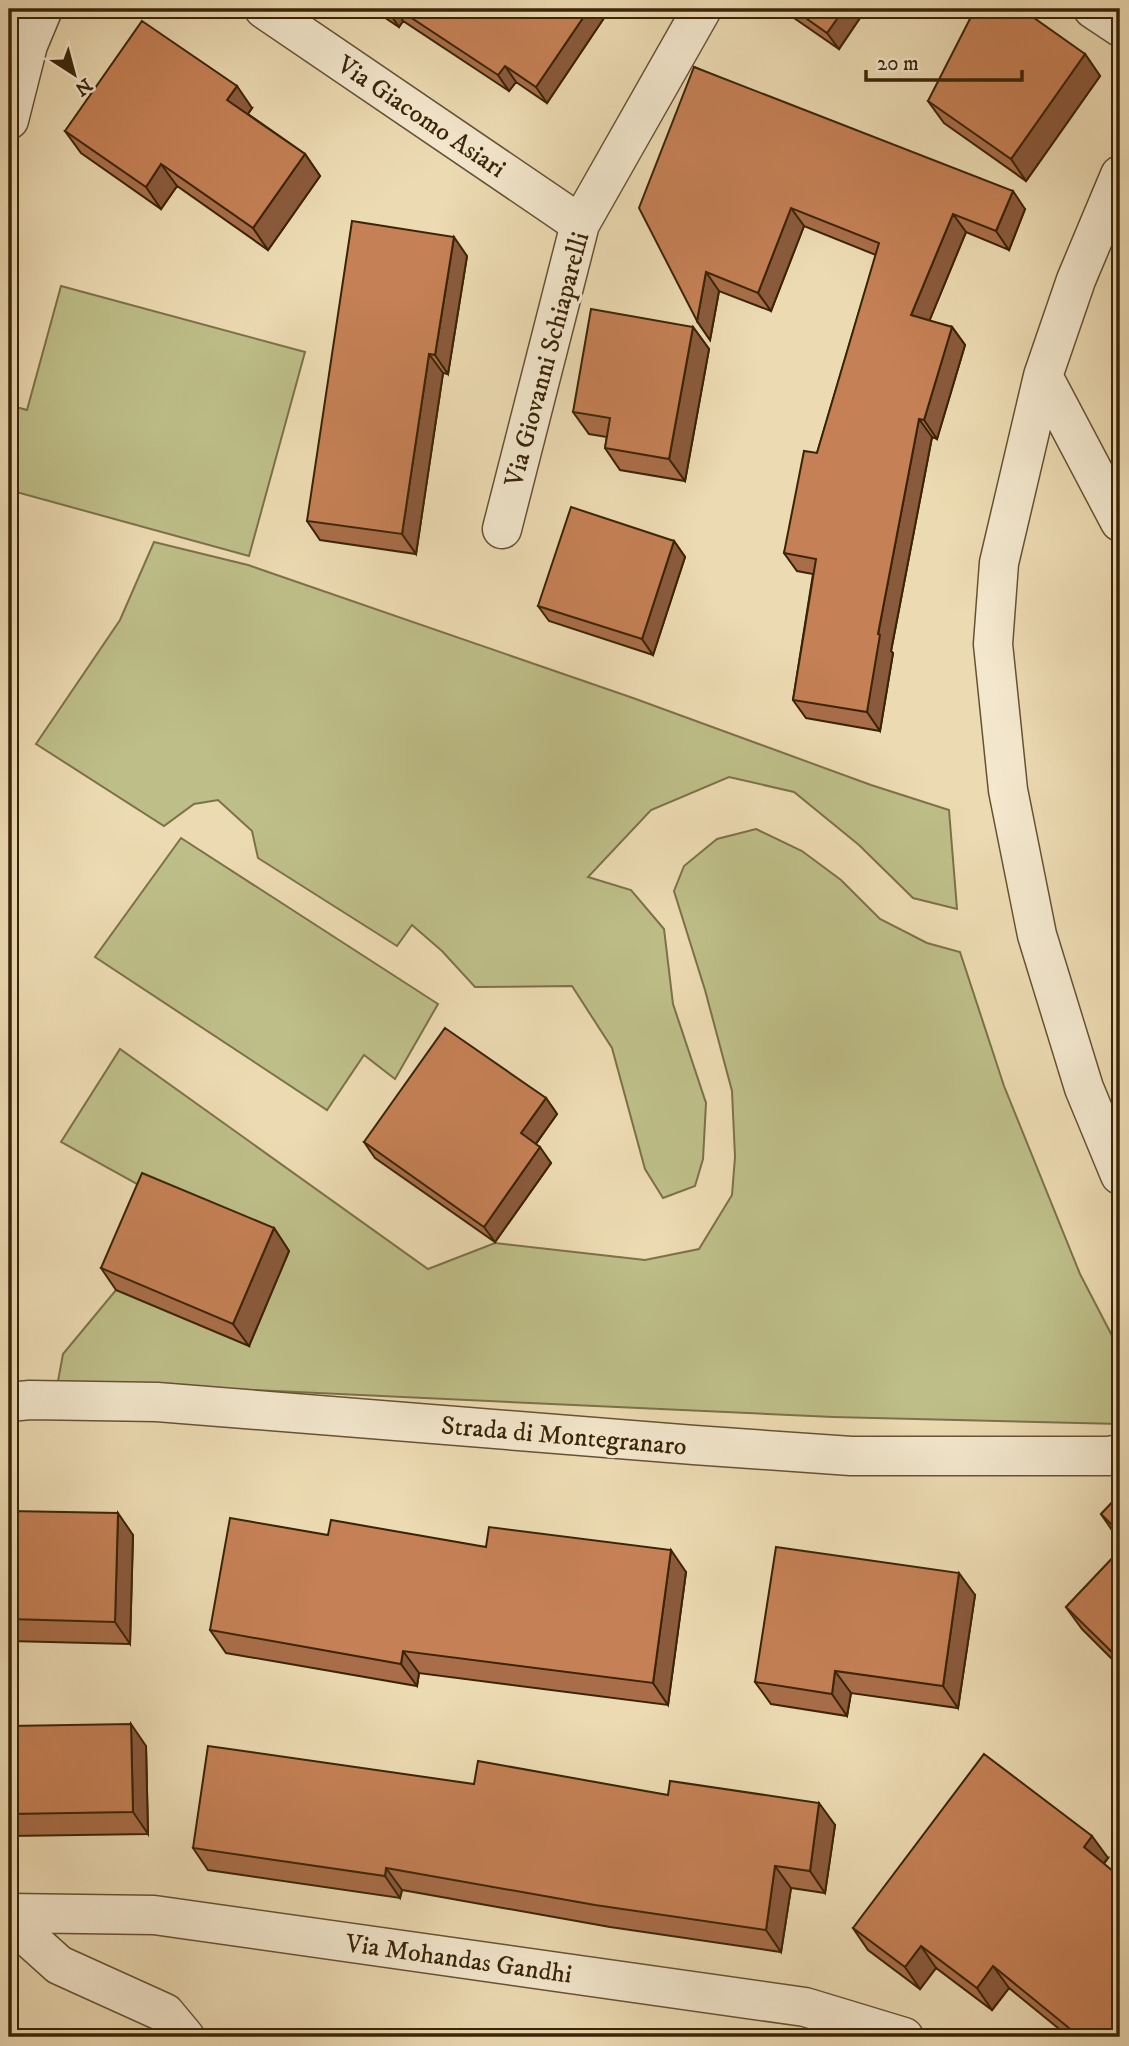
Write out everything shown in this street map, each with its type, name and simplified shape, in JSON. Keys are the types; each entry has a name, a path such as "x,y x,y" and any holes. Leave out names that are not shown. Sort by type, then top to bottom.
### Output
{"street":[{"path":"9,120 18,41 43,9"},
{"name":"Via Giacomo Asiari","path":"264,9 580,224"},
{"name":"Via Giovanni Schiaparelli","path":"502,529 580,224 702,9"},
{"path":"1093,9 1120,27"},
{"path":"1120,175 1076,280 1043,376 999,563 993,644 1008,790 1037,935 1084,1088 1120,1175"},
{"path":"1043,376 1120,522"},
{"name":"Strada di Montegranaro","path":"9,1402 157,1402 851,1455 1120,1454"},
{"name":"Via Mohandas Gandhi","path":"9,1913 154,1915 208,1922 805,2007 904,2037"},
{"path":"9,1920 59,1965 165,2014 185,2037"}],"green space":[{"path":"61,286 305,352 249,556 9,490 9,405 27,410"},
{"path":"154,542 248,565 633,698 871,785 949,810 957,909 913,898 859,845 794,792 729,777 651,810 588,877 631,890 664,929 673,1004 706,1103 703,1159 695,1186 663,1198 645,1169 612,1048 572,986 475,987 442,951 412,925 397,946 258,858 252,831 218,800 194,804 164,826 36,744 120,620"},
{"path":"756,829 802,851 841,880 880,919 927,943 960,952 1004,1086 1080,1274 1120,1351 1120,1424 833,1417 58,1381 63,1354 116,1290 249,1346 157,1195 61,1142 120,1049 428,1269 495,1243 645,1260 699,1249 732,1195 735,1157 732,1091 705,990 674,891 684,866 717,839"},
{"path":"181,838 438,1004 395,1079 364,1055 327,1110 95,957"}],"building":[{"path":"398,9 589,9 536,87 505,66 498,75"},
{"path":"793,9 844,9 827,33"},
{"path":"975,9 1027,13 1085,54 1011,159 928,101"},
{"path":"142,21 237,86 227,100 305,154 253,228 161,164 146,187 65,131"},
{"path":"694,67 1013,191 996,231 953,214 911,315 952,327 924,420 919,419 878,634 880,635 867,712 793,700 816,559 784,553 804,451 817,453 879,243 791,208 758,293 706,272 697,321 639,208"},
{"path":"352,221 454,237 435,355 429,354 402,534 307,521"},
{"path":"591,309 693,327 669,459 605,448 610,418 573,412"},
{"path":"571,507 674,541 642,639 538,606"},
{"path":"445,1028 546,1098 521,1133 540,1147 484,1227 364,1142"},
{"path":"142,1173 274,1228 233,1324 101,1268"},
{"path":"1120,1494 1120,1533 1101,1514"},
{"path":"9,1511 118,1513 115,1622 9,1619"},
{"path":"230,1518 328,1535 331,1520 486,1547 489,1527 671,1550 653,1683 403,1651 401,1664 210,1630"},
{"path":"776,1547 959,1573 943,1686 835,1671 832,1694 755,1682"},
{"path":"1120,1550 1120,1660 1066,1607"},
{"path":"131,1724 133,1812 9,1814 9,1726"},
{"path":"208,1746 474,1784 478,1761 668,1795 670,1781 819,1803 810,1871 775,1866 766,1930 595,1905 386,1868 385,1876 193,1848"},
{"path":"984,1754 1092,1836 1084,1847 1120,1877 1120,2037 1080,2037 993,1966 977,1988 921,1946 905,1967 853,1928"}]}
